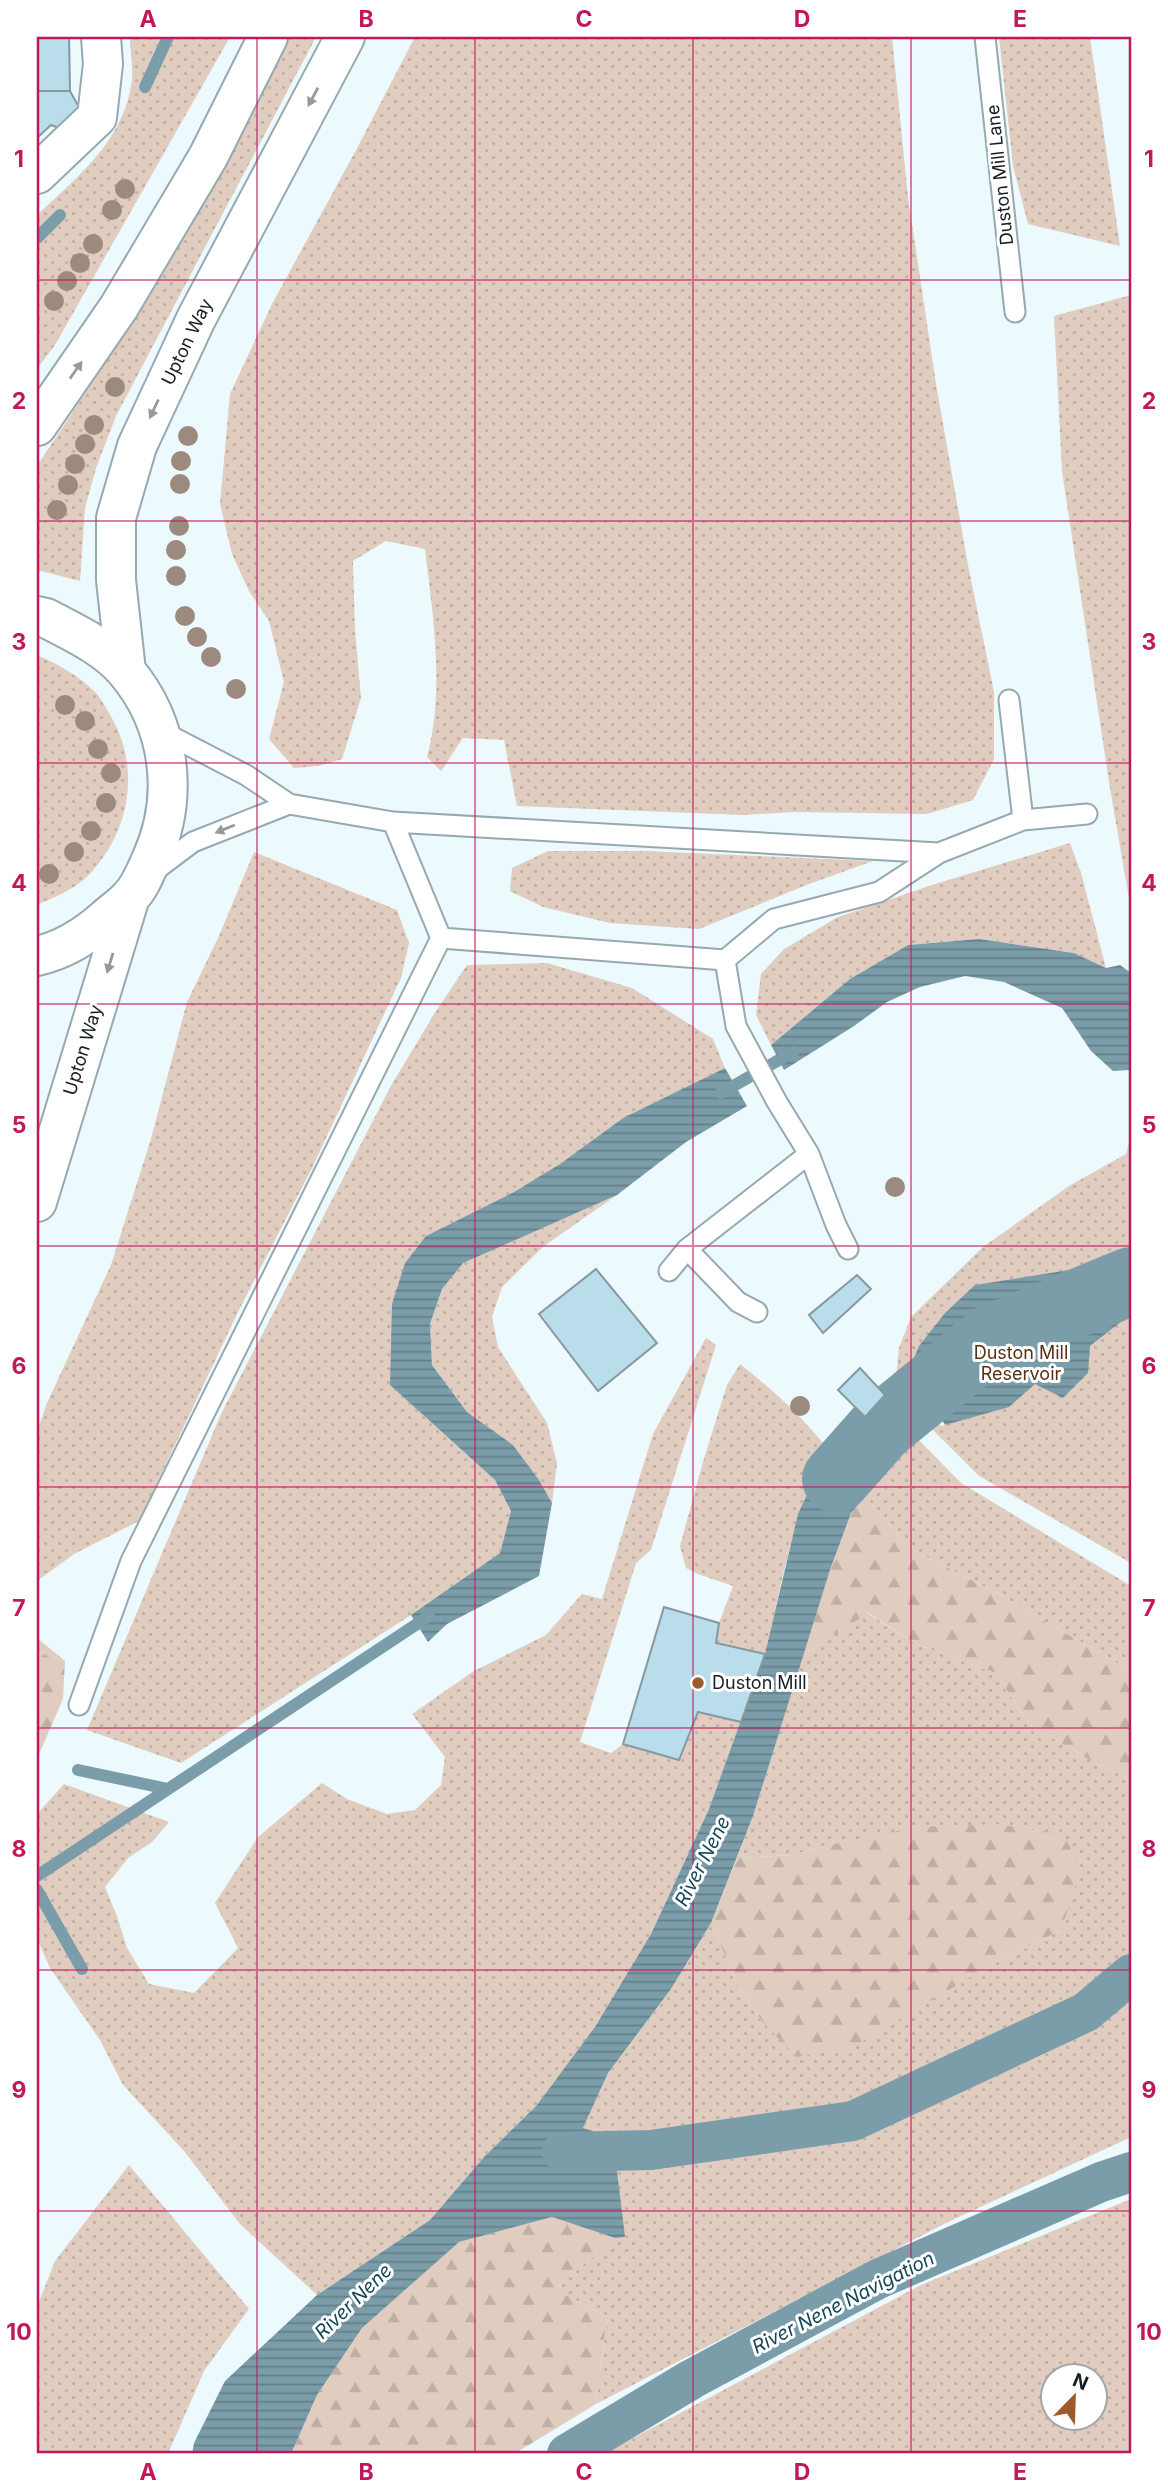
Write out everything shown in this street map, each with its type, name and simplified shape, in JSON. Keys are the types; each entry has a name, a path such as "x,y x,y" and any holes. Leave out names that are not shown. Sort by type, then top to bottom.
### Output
{"main road":[{"path":"37,174 97,117 103,64 102,37"},
{"path":"37,426 126,296 208,158 268,37"},
{"name":"Upton Way","path":"126,671 116,580 117,518 137,446 196,319 345,37"},
{"name":"Upton Way","path":"37,616 46,618 104,649 126,671 148,702 160,730 168,768 169,795 162,837 136,889 37,1202"},
{"path":"37,957 85,937 136,889"}],"lane":[{"name":"Duston Mill Lane","path":"985,37 1015,312"},
{"path":"1010,700 1023,820"},
{"path":"160,730 246,775 289,804 393,822 939,853"},
{"path":"136,889 193,842 289,804"},
{"path":"441,938 726,960 774,919 879,892 939,853 1023,820 1087,814"},
{"path":"79,1705 131,1561 441,938 393,822"},
{"path":"726,960 736,1026 809,1154 848,1249"},
{"path":"669,1271 687,1249 809,1154"},
{"path":"687,1249 738,1302 757,1312"}],"green space":[{"path":"130,37 230,37 55,345 37,369 37,215 83,172 120,121 132,80"},
{"path":"289,37 316,37 116,416 96,468 85,508 80,581 37,570 37,466 102,368 251,118"},
{"path":"415,37 892,37 908,197 936,384 994,692 994,759 973,800 927,814 795,812 743,815 517,806 504,740 463,738 441,771 427,757 435,706 436,653 425,549 386,541 353,561 361,698 342,759 318,766 294,768 269,739 284,682 269,621 249,591 232,554 220,504 230,394 272,304"},
{"path":"999,37 1090,37 1120,246 1028,224 1013,166"},
{"path":"1131,295 1131,910 1062,471 1054,316"},
{"path":"37,655 75,675 99,696 118,729 128,770 128,791 118,831 95,868 76,886 37,905"},
{"path":"1070,843 1081,873 1106,968 1074,953 979,939 908,945 850,979 771,1045 756,1015 761,974 784,949 838,917"},
{"path":"548,851 645,851 873,861 699,929 610,923 543,907 510,891 512,868"},
{"path":"254,852 397,910 409,943 401,978 312,1168 239,1310 139,1521 74,1554 37,1581 37,1432 47,1403 111,1265 151,1139 187,1002 219,936"},
{"path":"547,963 632,988 713,1039 725,1068 623,1118 560,1164 514,1192 426,1236 390,1385 495,1480 511,1511 500,1553 411,1615 181,1763 87,1730 222,1412 392,1084 467,965"},
{"name":"Duston Mill Reservoir","path":"1131,1136 1131,1563 979,1476 932,1429 896,1378 899,1348 911,1317 983,1247 1069,1186 1126,1154"},
{"path":"617,1195 544,1246 502,1287 492,1317 498,1347 547,1423 557,1463 552,1503 513,1445 467,1412 432,1365 430,1324 442,1289 462,1263"},
{"path":"706,1338 716,1345 651,1550 636,1563 580,1742 611,1753 623,1744 678,1760 698,1712 741,1722 709,1809 651,1934 595,2028 537,2105 484,2157 430,2220 317,2295 240,2224 184,2151 123,2085 100,2040 50,1968 37,1938 37,1814 64,1784 169,1822 152,1842 128,1858 105,1887 127,1948 149,1984 194,1993 238,1948 215,1903 258,1837 322,1783 347,1799 387,1814 415,1810 441,1785 445,1757 412,1714 474,1671 546,1635 582,1594 602,1599 653,1434"},
{"path":"740,1364 788,1405 830,1452 806,1498 797,1524 765,1654 716,1643 719,1623 733,1586 686,1568 680,1546 727,1385"},
{"path":"916,1437 961,1483 1131,1586 1131,1671 991,1590 911,1549 865,1497"},
{"path":"865,1497 911,1549 991,1590 1131,1671 1131,1779 1095,1763 1029,1724 996,1673 918,1645 868,1613 803,1655 851,1513"},
{"path":"867,1613 918,1645 996,1673 1029,1724 1095,1763 1131,1779 1131,2137 946,2223 596,2404 607,2317 555,2289 615,2238 625,2237 583,2128 608,2073 671,1989 711,1923 738,1985 762,2021 989,1966 1061,1930 838,1843 792,1855 737,1858 753,1816 803,1655"},
{"path":"37,1638 65,1661 37,1653"},
{"path":"37,1653 65,1661 63,1699 37,1759"},
{"path":"996,1824 1063,1834 1081,1869 1061,1930 989,1966 853,2047 796,2057 762,2021 738,1985 711,1923 737,1858 792,1855 917,1827"},
{"path":"129,2165 249,2309 204,2371 168,2454 37,2454 37,2307 55,2261"},
{"path":"1131,2199 1131,2454 603,2454 921,2285"},
{"path":"552,2217 615,2238 555,2289 607,2317 596,2404 514,2454 291,2454 317,2395 362,2328 458,2242"}],"water":[{"path":"979,939 1074,953 1106,968 1120,965 1131,973 1129,1070 1113,1071 1091,1051 1062,1008 1004,982 965,976 920,987 887,1002 784,1070 771,1045 850,979 908,945"},
{"path":"725,1068 747,1106 686,1142 617,1195 463,1263 442,1289 430,1324 432,1365 467,1412 513,1445 552,1503 539,1576 447,1624 428,1642 411,1615 500,1553 511,1511 495,1480 390,1385 392,1304 405,1263 426,1236 514,1192 560,1164 623,1118"},
{"path":"1131,1256 1131,1314 1090,1346 1088,1373 1063,1398 1035,1384 1009,1407 945,1425 910,1368 919,1346 945,1313 975,1285 1119,1262"},
{"path":"885,1395 916,1437 851,1513 830,1570 753,1816 711,1923 671,1989 608,2073 583,2128 613,2138 625,2237 615,2238 552,2217 459,2242 362,2328 317,2395 291,2454 192,2454 194,2443 225,2381 317,2295 430,2220 484,2157 537,2105 595,2027 651,1934 709,1809 765,1654 798,1514 830,1452"}],"pier":[{"path":"910,1368 945,1425 941,1426 921,1395 907,1370"},
{"path":"887,1392 919,1435 916,1437 885,1395"}],"building":[{"path":"38,37 69,37 70,91 37,91"},
{"path":"37,91 70,91 80,109 59,128 51,125 37,138"},
{"path":"596,1269 657,1343 598,1391 539,1314"},
{"path":"857,1275 871,1289 823,1333 809,1315"},
{"path":"860,1368 885,1395 865,1417 838,1390"},
{"name":"Duston Mill","path":"664,1607 719,1623 716,1643 765,1654 741,1722 698,1712 679,1760 623,1744"}],"waterway":[{"path":"145,87 168,37"},
{"path":"37,238 60,215"},
{"path":"721,1093 793,1052"},
{"name":"River Nene","path":"836,1479 881,1428 990,1339 1131,1281"},
{"path":"37,1876 429,1616"},
{"path":"78,1770 168,1789"},
{"path":"37,1890 82,1969"},
{"path":"562,2152 651,2150 853,2121 1086,2012 1131,1974"},
{"name":"River Nene Navigation","path":"567,2454 692,2379 878,2279 1101,2182 1131,2172"}],"place":[{"name":"Duston Mill","path":"698,1683"}]}
